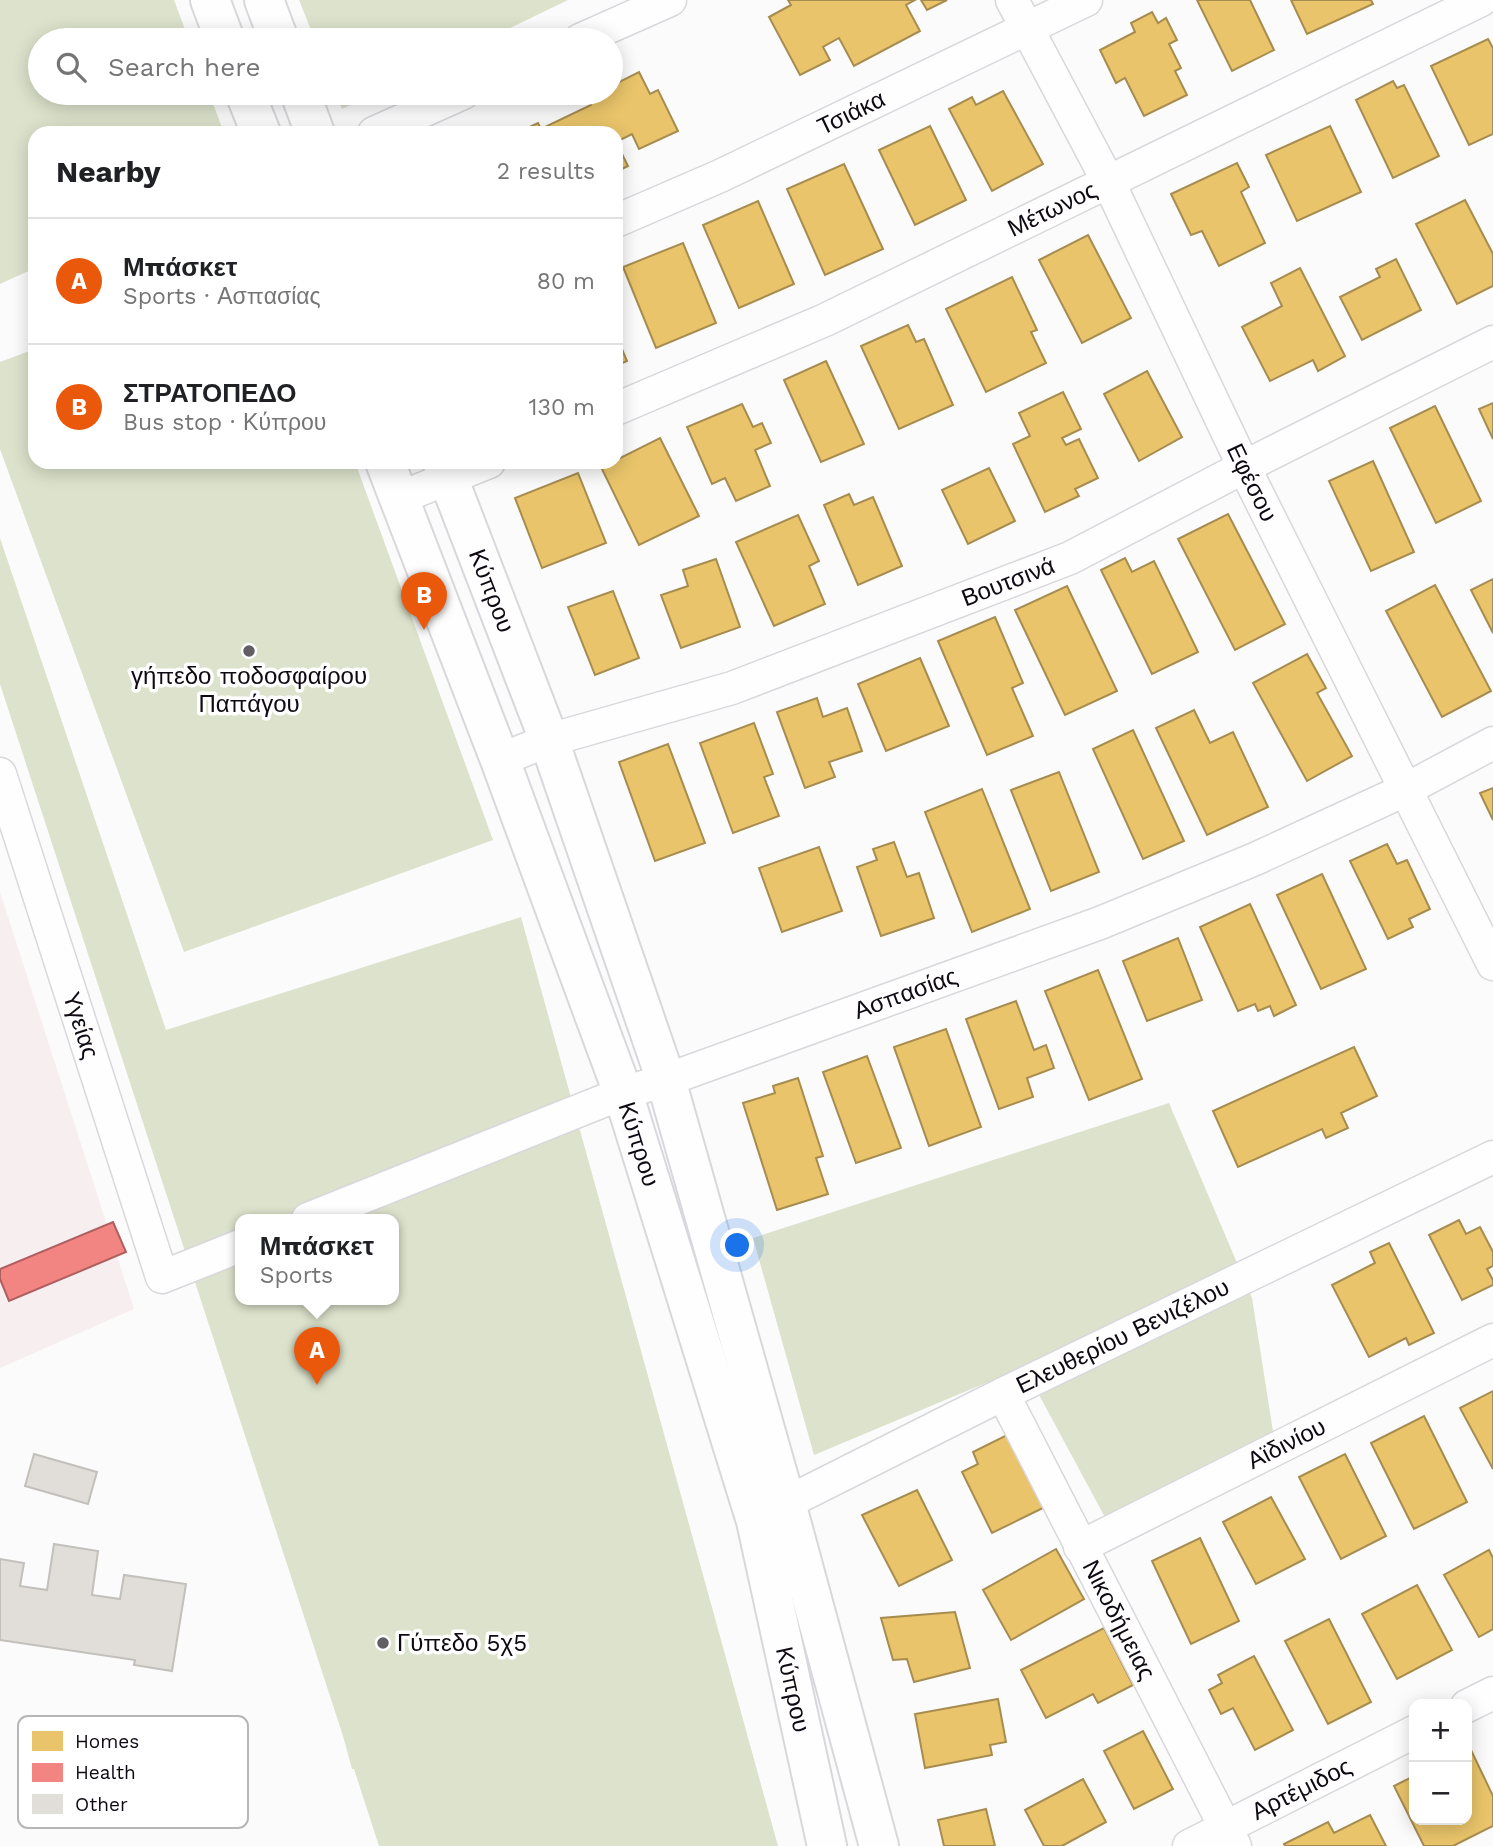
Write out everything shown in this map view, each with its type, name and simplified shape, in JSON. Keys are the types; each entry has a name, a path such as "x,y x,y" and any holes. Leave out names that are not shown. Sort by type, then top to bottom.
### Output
{"street":[{"path":"210,0 220,28"},
{"path":"264,0 274,28"},
{"path":"607,28 670,0"},
{"name":"Εφέσου","path":"1012,0 1109,183 1244,467 1493,964"},
{"name":"Τσιάκα","path":"623,218 720,176 1086,0"},
{"name":"Μέτωνος","path":"623,405 825,320 1481,0"},
{"path":"250,105 258,126"},
{"path":"304,105 312,126"},
{"path":"390,126 436,105"},
{"name":"Βουτσινά","path":"499,760 549,740 732,688 1070,558 1493,342"},
{"name":"Κύπρου","path":"388,469 623,1093 771,1512 879,1846"},
{"path":"399,498 445,471"},
{"name":"Κύπρου","path":"445,471 549,740 666,1080 771,1512 827,1846"},
{"name":"Ασπασίας","path":"320,1214 623,1093 666,1080 1100,923 1255,859 1405,790 1493,743"},
{"name":"Υγείας","path":"0,774 162,1277 235,1248"},
{"name":"Ελευθερίου Βενιζέλου","path":"771,1512 1003,1394 1493,1157"},
{"name":"Αϊδινίου","path":"1080,1547 1493,1340"},
{"name":"Νικοδήμειας","path":"1003,1394 1230,1837"},
{"path":"1472,1704 1493,1693"},
{"name":"Αρτέμιδος","path":"1189,1846 1230,1837 1409,1735"}],"shaded area":[{"path":"0,892 134,1309 0,1368"}],"green space":[{"path":"0,0 174,0 184,28 28,28 28,105 214,105 221,126 28,126 28,271 0,284"},
{"path":"299,0 568,0 510,28 310,28"},
{"name":"γήπεδο ποδοσφαίρου Παπάγου","path":"28,352 28,469 358,469 493,840 184,952 0,449 0,362"},
{"path":"0,538 166,1030 521,917 778,1846 379,1846 0,684"},
{"path":"1169,1103 1252,1298 1274,1438 1107,1521 1024,1367 814,1455 753,1238"}],"building: Homes":[{"path":"788,0 915,0 906,5 920,31 854,66 839,38 823,47 830,60 800,75 769,17 791,5"},
{"path":"921,0 947,0 927,10"},
{"path":"1197,0 1250,0 1274,50 1232,71"},
{"path":"1291,0 1371,0 1373,4 1307,34"},
{"path":"1152,12 1158,23 1166,18 1177,40 1169,44 1181,68 1175,71 1187,95 1144,116 1125,78 1116,83 1100,50 1135,32 1131,23"},
{"path":"1488,39 1493,48 1493,134 1469,145 1431,66"},
{"path":"639,72 650,94 658,90 678,131 639,149 632,134 623,138 623,126 547,126 591,105 623,105 623,80"},
{"path":"1393,81 1397,88 1404,85 1439,156 1393,178 1356,100"},
{"path":"1003,91 1043,164 992,191 949,109 972,97 976,105"},
{"path":"930,126 966,200 915,225 879,150"},
{"path":"1330,126 1361,192 1297,221 1266,155"},
{"path":"623,156 628,166 623,168"},
{"path":"1237,163 1249,187 1241,192 1265,243 1219,266 1202,231 1191,235 1171,194"},
{"path":"844,164 883,249 825,275 787,189"},
{"path":"1465,200 1493,254 1493,286 1457,304 1416,224"},
{"path":"758,201 794,284 739,308 703,225"},
{"path":"1088,235 1131,318 1082,343 1039,260"},
{"path":"683,243 716,323 656,348 623,267"},
{"path":"1396,259 1421,310 1362,340 1340,297 1380,277 1376,269"},
{"path":"1300,268 1345,356 1318,371 1313,360 1270,381 1242,327 1282,306 1271,283"},
{"path":"1012,277 1037,330 1031,332 1046,363 986,392 946,309"},
{"path":"908,325 916,342 924,339 953,405 899,429 861,346"},
{"path":"826,361 864,444 821,462 784,380"},
{"path":"1147,371 1182,437 1139,461 1104,394"},
{"path":"1063,392 1081,429 1062,438 1066,445 1079,439 1098,478 1075,489 1079,496 1045,512 1013,444 1030,436 1019,413"},
{"path":"1493,403 1493,439 1479,409"},
{"path":"742,404 753,427 762,423 771,443 755,450 770,486 736,501 725,478 712,484 687,427"},
{"path":"1435,406 1481,501 1436,523 1390,428"},
{"path":"660,438 699,516 639,545 602,469 623,469 623,456"},
{"path":"1373,461 1414,552 1371,571 1329,481"},
{"path":"989,468 1015,521 968,544 942,490"},
{"path":"578,473 606,543 542,568 515,498"},
{"path":"849,494 854,505 873,497 902,566 858,585 824,505"},
{"path":"1228,514 1285,624 1235,650 1178,539"},
{"path":"798,515 819,561 809,566 825,604 774,626 736,542"},
{"path":"1125,558 1132,572 1154,561 1198,652 1152,674 1101,570"},
{"path":"716,559 740,627 681,648 661,595 688,586 683,570"},
{"path":"1493,579 1493,633 1471,590"},
{"path":"1435,585 1491,691 1442,717 1386,611"},
{"path":"1067,586 1117,691 1065,715 1015,610"},
{"path":"613,591 639,658 595,675 568,607"},
{"path":"995,617 1023,683 1012,688 1033,736 987,755 938,641"},
{"path":"1307,654 1326,688 1317,693 1352,756 1307,781 1253,683"},
{"path":"920,658 949,726 886,751 858,684"},
{"path":"817,698 823,717 847,708 862,751 829,762 835,777 805,788 777,712"},
{"path":"1194,710 1210,743 1233,732 1268,807 1207,835 1156,728"},
{"path":"754,723 773,774 764,777 779,816 733,833 700,743"},
{"path":"1133,730 1184,841 1143,859 1093,749"},
{"path":"668,744 705,843 655,861 619,762"},
{"path":"1059,772 1099,872 1051,891 1011,790"},
{"path":"1493,788 1493,820 1480,793"},
{"path":"982,789 1030,909 972,932 925,812"},
{"path":"894,842 907,877 919,873 934,918 881,936 857,867 877,860 873,849"},
{"path":"1387,844 1397,864 1407,860 1430,909 1409,919 1413,927 1388,939 1350,861"},
{"path":"819,847 842,911 782,932 759,868"},
{"path":"1322,874 1366,969 1321,989 1277,895"},
{"path":"1250,904 1296,1005 1274,1016 1270,1006 1258,1011 1255,1004 1238,1011 1200,927"},
{"path":"1178,938 1202,1000 1147,1021 1123,961"},
{"path":"1098,970 1142,1079 1089,1100 1045,991"},
{"path":"1016,1001 1034,1050 1046,1045 1054,1068 1027,1078 1033,1097 999,1109 966,1019"},
{"path":"946,1029 981,1127 929,1146 894,1047"},
{"path":"1354,1047 1377,1096 1341,1113 1348,1128 1326,1138 1322,1129 1238,1167 1213,1111"},
{"path":"867,1056 901,1148 856,1163 823,1072"},
{"path":"798,1078 823,1156 816,1158 828,1194 777,1210 743,1103 775,1093 773,1086"},
{"path":"1459,1220 1466,1234 1480,1227 1493,1252 1493,1266 1487,1269 1493,1285 1462,1300 1429,1235"},
{"path":"1389,1243 1434,1333 1409,1345 1406,1338 1369,1357 1332,1285 1375,1263 1370,1252"},
{"path":"1493,1391 1493,1469 1460,1408"},
{"path":"1424,1416 1467,1502 1414,1529 1371,1443"},
{"path":"1009,1434 1045,1507 992,1533 962,1472 978,1464 973,1452"},
{"path":"1345,1454 1386,1536 1341,1559 1299,1477"},
{"path":"917,1490 952,1560 899,1586 862,1515"},
{"path":"1271,1497 1305,1559 1256,1584 1223,1522"},
{"path":"1200,1538 1239,1621 1191,1644 1152,1561"},
{"path":"1056,1549 1084,1599 1011,1640 983,1590"},
{"path":"1489,1550 1493,1558 1493,1629 1479,1637 1444,1575"},
{"path":"1417,1585 1452,1650 1397,1679 1362,1614"},
{"path":"955,1612 970,1668 914,1682 907,1659 893,1660 881,1618"},
{"path":"1329,1619 1371,1702 1328,1724 1285,1641"},
{"path":"1104,1628 1133,1685 1098,1703 1093,1694 1046,1718 1021,1670"},
{"path":"1254,1656 1293,1730 1255,1750 1233,1708 1221,1714 1209,1690 1222,1683 1218,1675"},
{"path":"998,1699 1006,1742 990,1745 992,1755 925,1768 915,1714"},
{"path":"1143,1731 1173,1789 1134,1809 1104,1751"},
{"path":"1472,1752 1493,1796 1493,1826 1453,1846 1424,1846 1414,1825 1472,1825"},
{"path":"1409,1778 1409,1816 1394,1786"},
{"path":"1083,1779 1106,1822 1062,1846 1044,1846 1025,1810"},
{"path":"986,1809 995,1846 944,1846 938,1820"},
{"path":"1370,1815 1386,1846 1284,1844 1328,1822 1334,1833"}],"building: Health":[{"path":"113,1222 126,1252 9,1301 0,1279 0,1269"}],"building: Other":[{"path":"34,1454 97,1472 88,1504 25,1486"},
{"path":"54,1544 98,1551 92,1595 120,1599 124,1575 186,1584 172,1671 134,1665 135,1660 0,1640 0,1559 24,1563 20,1586 47,1590"}],"place":[{"name":"ΣΤΡΑΤΟΠΕΔΟ","path":"424,630"},
{"name":"γήπεδο ποδοσφαίρου Παπάγου","path":"249,651"},
{"name":"Μπάσκετ","path":"317,1385"},
{"name":"Γύπεδο 5χ5","path":"383,1643"}]}
